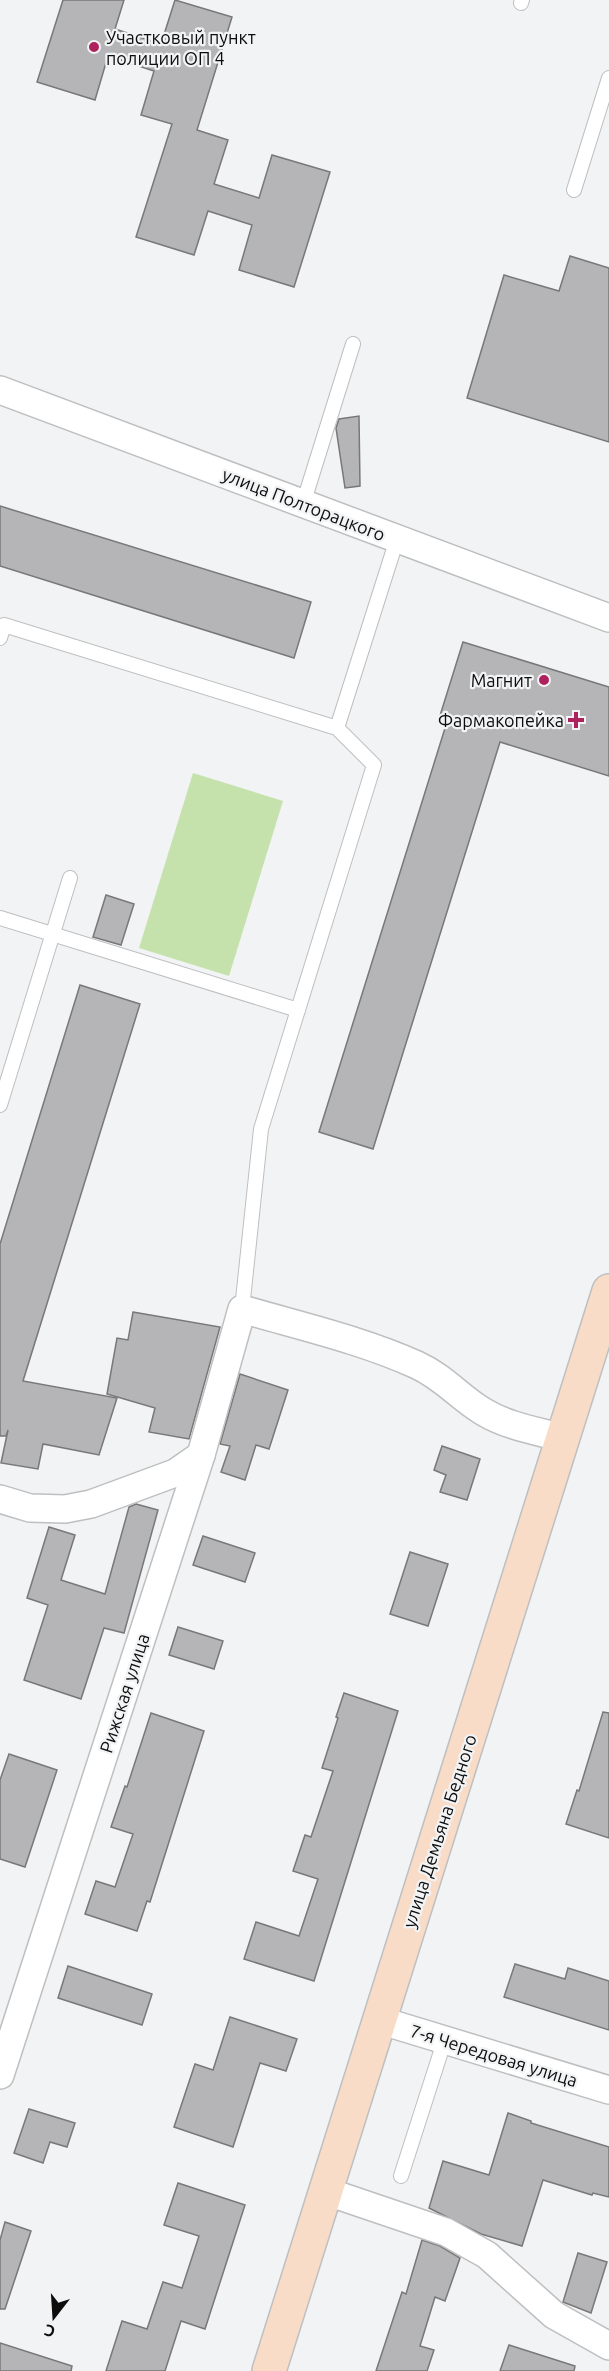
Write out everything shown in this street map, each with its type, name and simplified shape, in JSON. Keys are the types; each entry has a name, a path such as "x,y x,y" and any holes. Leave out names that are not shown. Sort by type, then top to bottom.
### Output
{"main road":[{"name":"улица Демьяна Бедного","path":"269,2371 609,1291"}],"street":[{"name":"улица Полторацкого","path":"2,393 609,618"},
{"path":"243,1309 378,1350 417,1365 446,1381 484,1412 505,1421 563,1438"},
{"name":"Рижская улица","path":"0,2075 201,1455 243,1309"},
{"path":"0,1499 30,1508 65,1509 91,1504 175,1473 201,1455"},
{"name":"7-я Чередовая улица","path":"379,2020 609,2090"},
{"path":"325,2191 446,2232 488,2255 554,2315 609,2346"}],"lane":[{"path":"574,190 609,78"},
{"path":"303,504 352,344"},
{"path":"338,728 397,539"},
{"path":"0,638 4,625 338,728 374,765 261,1129 243,1309"},
{"path":"0,1105 70,878"},
{"path":"0,918 298,1010"},
{"path":"401,2176 445,2039"}],"green space":[{"path":"193,773 283,801 229,976 139,948"}],"building":[{"path":"63,0 124,0 115,29 161,44 175,0 232,17 197,130 228,140 214,184 259,198 272,155 330,172 294,287 239,270 252,225 208,211 194,255 136,237 172,124 141,115 154,71 108,56 95,100 37,82"},
{"path":"570,256 609,268 609,442 467,398 504,275 559,291"},
{"path":"359,416 360,486 345,488 336,428 339,419"},
{"path":"0,506 311,602 294,658 0,566"},
{"path":"463,642 609,687 609,776 500,742 373,1149 319,1132 446,725 438,722"},
{"path":"106,895 134,904 121,945 93,937"},
{"path":"80,985 140,1004 23,1381 117,1398 99,1455 43,1444 38,1469 1,1463 8,1430 6,1436 0,1436 0,1244"},
{"path":"133,1312 220,1327 189,1439 149,1432 155,1408 107,1394 117,1338 128,1340"},
{"path":"240,1374 288,1390 269,1449 256,1445 245,1480 221,1472 230,1446 220,1444"},
{"path":"442,1446 480,1459 467,1500 440,1492 446,1475 434,1470"},
{"path":"136,1504 158,1510 124,1633 104,1628 81,1699 24,1680 48,1605 27,1598 49,1527 75,1535 61,1580 105,1594 129,1507"},
{"path":"203,1536 255,1553 245,1582 193,1565"},
{"path":"410,1552 448,1564 428,1626 390,1614"},
{"path":"178,1627 223,1641 214,1669 169,1655"},
{"path":"344,1693 398,1711 314,1981 244,1959 256,1922 299,1936 318,1879 293,1871 305,1835 311,1837 333,1771 322,1768"},
{"path":"603,1712 609,1713 609,1838 566,1824 577,1790 579,1791"},
{"path":"151,1713 204,1731 150,1902 147,1901 137,1931 85,1914 96,1881 115,1887 133,1834 111,1827 125,1786 127,1787"},
{"path":"9,1754 57,1770 25,1867 0,1859 0,1780"},
{"path":"515,1964 565,1979 568,1968 609,1981 609,2030 504,1997"},
{"path":"68,1966 152,1994 142,2025 58,1998"},
{"path":"230,2017 297,2039 286,2071 260,2063 233,2147 174,2127 195,2064 213,2070"},
{"path":"29,2109 75,2123 67,2147 50,2142 43,2163 14,2153"},
{"path":"508,2113 531,2121 531,2123 609,2147 609,2197 593,2193 592,2195 543,2180 522,2246 481,2234 429,2208 443,2161 489,2175"},
{"path":"178,2183 245,2205 205,2329 181,2321 165,2371 106,2371 122,2321 147,2329 163,2282 182,2288 199,2236 164,2225"},
{"path":"5,2222 31,2231 5,2309 0,2309 0,2240"},
{"path":"422,2240 440,2246 460,2258 445,2301 435,2297 420,2346 434,2350 427,2371 376,2371 402,2292 406,2294"},
{"path":"578,2253 607,2262 591,2313 563,2302"},
{"path":"0,2343 72,2366 71,2371 0,2371"},
{"path":"509,2345 575,2366 574,2371 500,2371"}],"place":[{"name":"Участковый пункт полиции ОП 4","path":"94,47"},
{"name":"Магнит","path":"544,680"},
{"name":"Фармакопейка","path":"576,720"}]}
